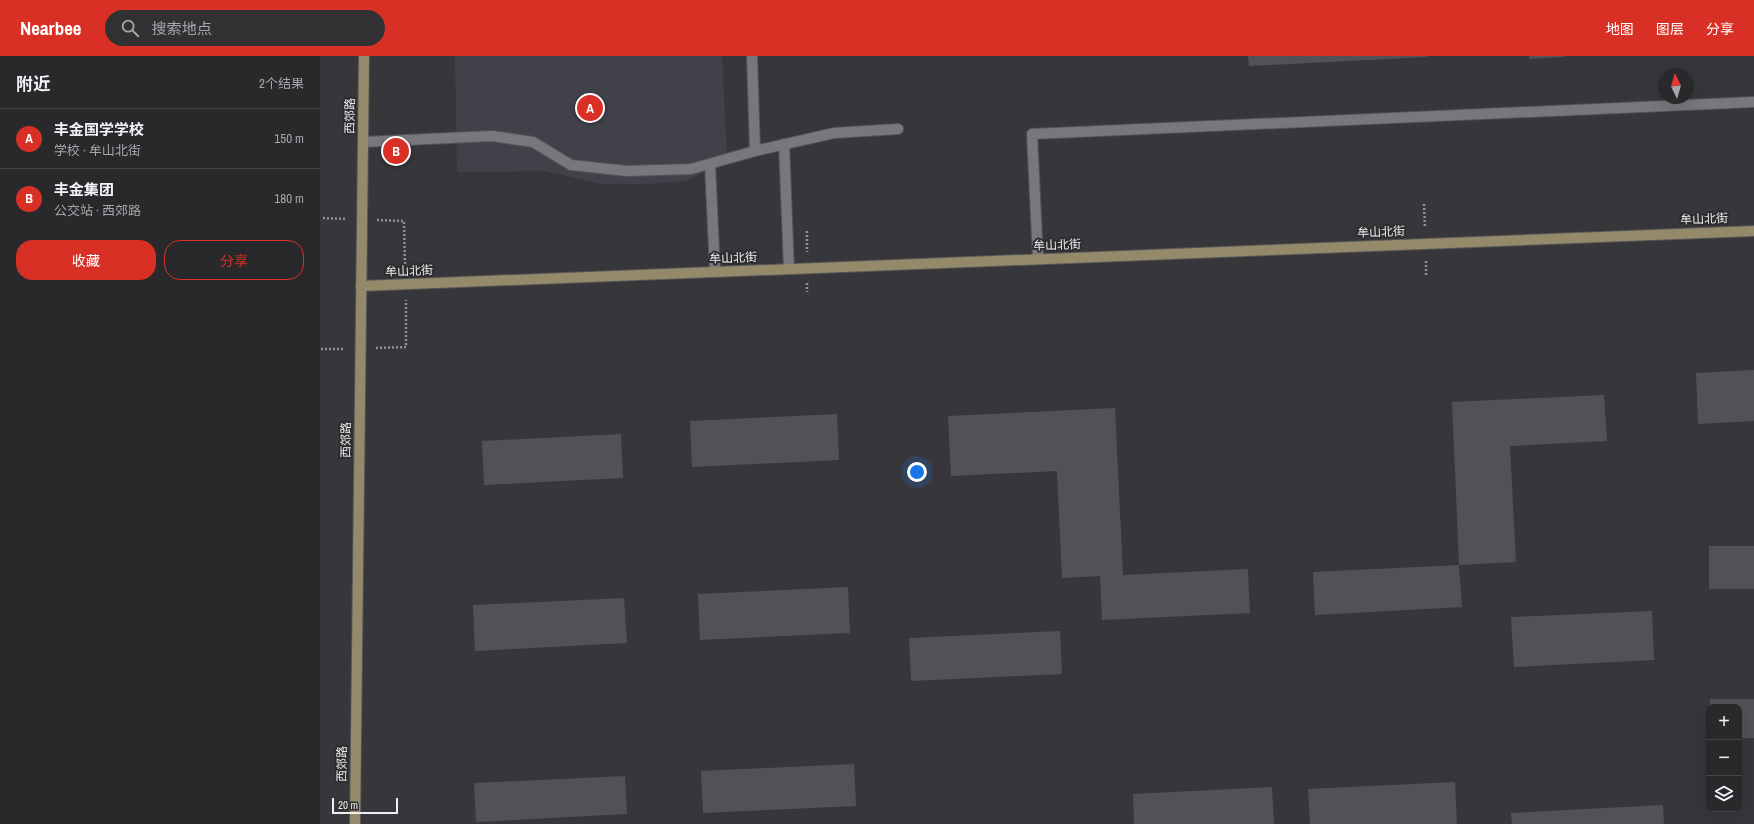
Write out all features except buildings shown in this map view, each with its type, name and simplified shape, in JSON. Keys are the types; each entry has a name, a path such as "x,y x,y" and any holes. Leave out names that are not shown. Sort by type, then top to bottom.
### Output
{"street":[{"name":"西郊路","path":"355,824 364,56"},
{"name":"牟山北街","path":"361,286 1754,230"}],"lane":[{"path":"752,56 755,151"},
{"path":"1038,259 1032,134 1754,102"},
{"path":"363,142 492,136 533,142 571,164 627,171 691,169 755,151 834,133 898,129"},
{"path":"784,144 789,269"},
{"path":"710,164 715,272"}],"shaded area":[{"path":"455,56 722,56 727,159 686,181 651,184 601,184 545,171 457,172"}],"place":[{"name":"丰金国学学校","path":"590,108"},
{"name":"丰金集团","path":"396,151"}]}
